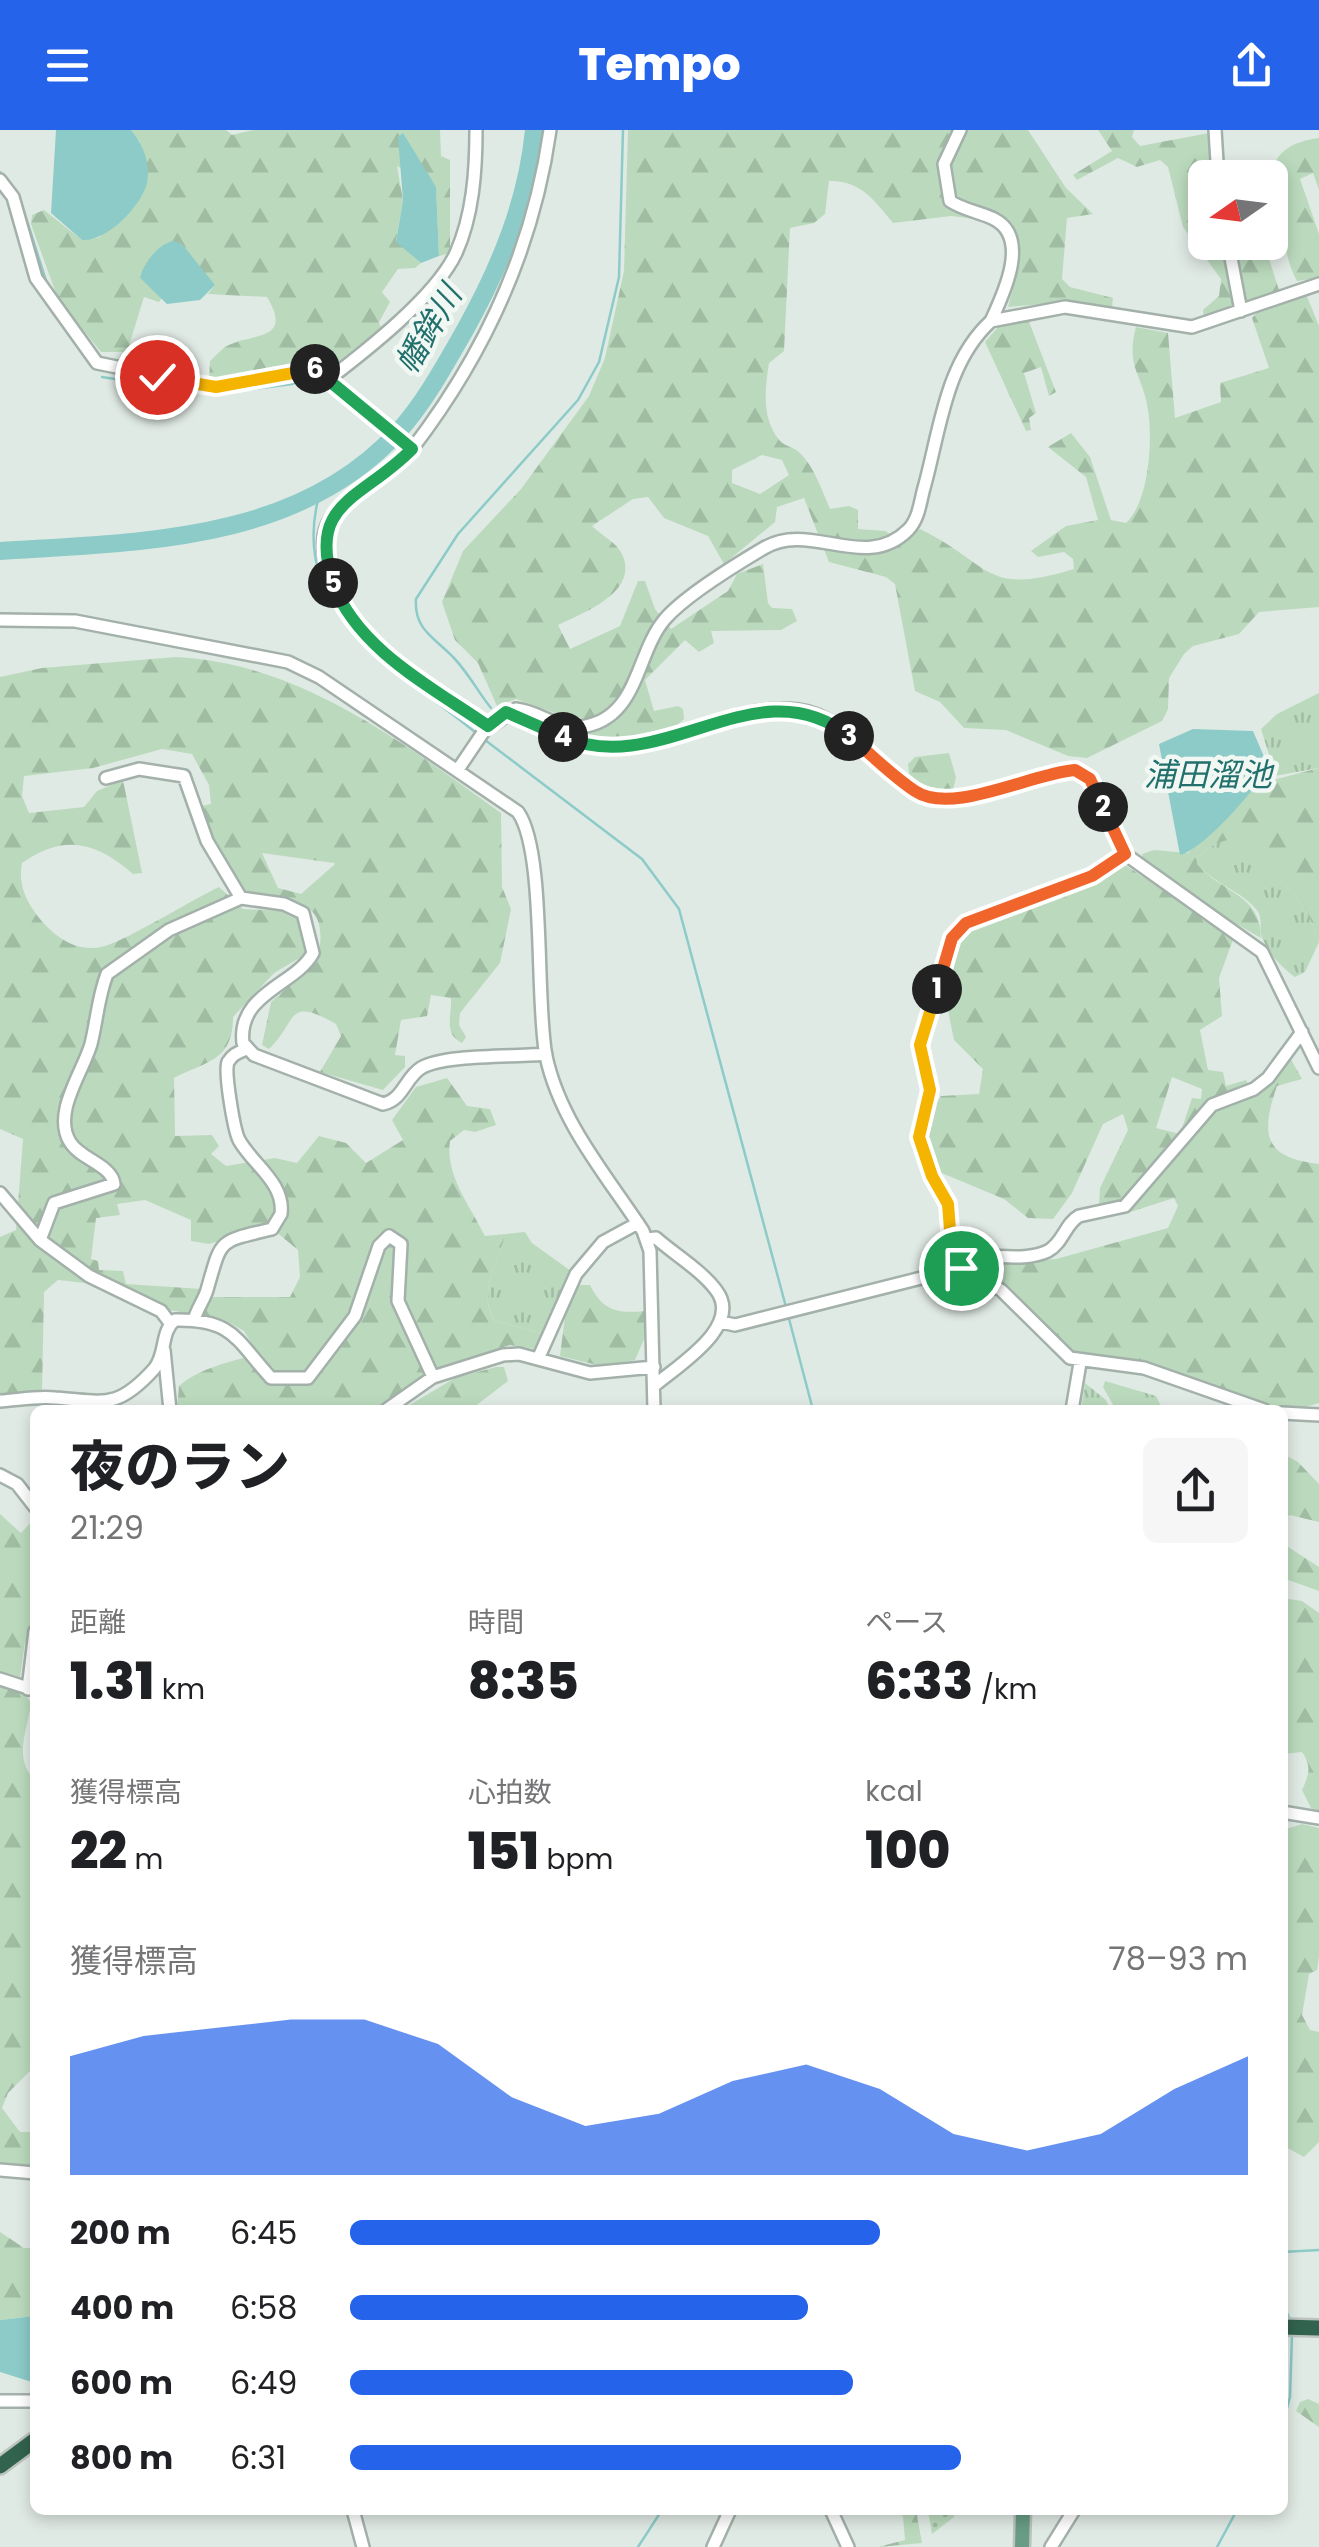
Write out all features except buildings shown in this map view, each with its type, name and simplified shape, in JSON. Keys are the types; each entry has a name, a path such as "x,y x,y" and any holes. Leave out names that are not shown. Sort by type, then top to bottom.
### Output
{"highway":[{"path":"1288,2328 1319,2328"},
{"path":"0,2466 30,2444"}],"main road":[{"path":"1022,2547 1023,2515"}],"street":[{"path":"329,380 402,317 455,255 476,178 476,130"},
{"path":"483,733 368,638 341,605 326,562 324,532 334,514 388,474 456,388 506,294 526,241 550,130"},
{"path":"459,768 483,733 506,712 524,709 568,727 600,721 626,699 666,618 766,546 793,537 859,549 876,547 909,530 919,510 941,419 962,357 991,321 1005,292 1012,245 1008,232 995,220 950,201 944,164 960,130"},
{"path":"1215,130 1217,160"},
{"path":"0,180 13,197 36,278 97,363 216,387 264,382 310,369 329,380 410,448"},
{"path":"1231,260 1241,312"},
{"path":"991,321 1064,307 1192,327 1319,284"},
{"path":"0,620 74,621 288,662 319,677 510,804 528,831 546,1054 570,1119 646,1238 653,1280 654,1405"},
{"path":"506,712 567,740 604,748 654,742 756,712 800,710 832,723 916,792 941,800 1075,770 1095,788 1125,854 1262,952 1319,1068"},
{"path":"106,778 139,769 184,776 207,841 241,898"},
{"path":"953,1265 948,1204 932,1176 919,1137 930,1090 920,1045 952,938 966,923 1092,876 1125,854"},
{"path":"40,1240 54,1203 114,1184 110,1173 80,1154 65,1128 73,1084 90,1045 108,974 169,930 241,898 297,908 304,914 314,943 309,961 269,990 246,1019 242,1036 247,1048 297,1073 383,1104 396,1100 410,1078 431,1063 546,1054"},
{"path":"721,1322 735,1324 787,1312 953,1265 964,1256 1040,1253 1058,1243 1080,1216 1124,1206 1212,1106 1254,1089 1268,1078 1302,1032"},
{"path":"194,1320 207,1290 213,1256 234,1238 272,1230 282,1214 276,1189 238,1138 234,1126 227,1069 235,1054 247,1048"},
{"path":"0,1193 40,1240 89,1276 161,1311 170,1323 154,1369 112,1401 97,1405 49,1397 0,1402"},
{"path":"538,1359 576,1274 603,1242 638,1224"},
{"path":"170,1323 194,1320 232,1332 271,1378 308,1378 355,1316 379,1246 390,1236 396,1238 403,1256 398,1302 433,1377"},
{"path":"646,1238 656,1238 715,1288 723,1306 721,1322 654,1386"},
{"path":"953,1265 1001,1290 1070,1358 1080,1363 1144,1368 1250,1405"},
{"path":"164,1349 170,1405"},
{"path":"393,1405 433,1377 503,1355 538,1359 590,1373 654,1367"},
{"path":"1073,1405 1080,1363"},
{"path":"1288,1413 1319,1414"},
{"path":"0,1475 17,1484 30,1501"},
{"path":"0,1679 30,1689"},
{"path":"1288,1813 1319,1818"},
{"path":"0,2170 30,2173"},
{"path":"0,2402 30,2401"},
{"path":"354,2515 363,2547"},
{"path":"713,2547 728,2515"},
{"path":"833,2515 848,2547"},
{"path":"1051,2547 1071,2515"}],"green space":[{"path":"131,130 226,130 232,135 253,130 440,130 441,156 450,160 450,253 439,256 436,187 397,166 403,200 396,241 421,263 415,268 398,269 382,292 390,302 379,322 381,328 326,371 313,362 221,382 209,380 210,361 224,348 273,329 274,311 267,297 208,294 215,285 140,278 162,298 159,302 144,297 127,352 101,352 58,299 31,224 32,215 44,210 82,240 100,237 140,142"},
{"path":"628,130 1028,130 1066,188 1093,214 1067,218 1062,279 1070,287 1113,298 1112,307 1075,301 1008,307 1019,266 1013,229 1002,222 951,216 893,223 858,188 829,181 825,214 814,223 790,228 784,351 769,363 766,383 767,413 774,432 805,459 830,509 849,506 858,510 858,529 885,531 900,540 920,529 990,573 1004,578 1044,577 1074,569 1073,559 1064,552 1038,557 1031,551 1066,526 1098,520 1086,477 1048,447 1071,433 1090,457 1111,520 1126,523 1140,501 1148,470 1150,438 1146,398 1134,362 1136,327 1168,333 1175,418 1221,402 1220,383 1269,368 1252,318 1260,309 1306,294 1319,326 1319,607 1259,612 1239,634 1193,646 1169,678 1168,709 1162,721 1087,758 1068,756 1006,730 964,728 940,702 915,691 895,584 886,577 829,562 804,498 777,507 775,522 724,564 708,536 664,518 648,497 633,499 592,526 622,554 623,579 606,599 558,625 570,649 620,626 638,581 645,581 655,609 671,629 728,591 737,574 763,564 768,603 772,608 792,609 797,621 781,630 711,631 714,643 699,652 685,640 645,680 654,711 678,706 683,709 684,719 675,727 598,742 580,740 579,733 594,730 591,719 563,716 516,699 497,706 478,663 455,640 442,602 463,551 521,489 589,396 605,358 624,271","holes":["762,455 782,460 789,475 760,494 732,483 732,470"]},
{"path":"1098,130 1134,130 1132,137 1140,146 1209,133 1213,160 1188,160 1188,234 1168,167 1160,160 1137,167 1118,158 1077,180 1073,175 1112,151"},
{"path":"1319,138 1319,190 1313,173 1300,179 1319,234 1319,278 1297,281 1288,258 1288,160 1276,160 1299,143"},
{"path":"1207,260 1269,260 1279,290 1204,318 1203,310 1219,296 1221,279"},
{"path":"1028,319 1056,392 1049,396 1041,367 1024,373 1036,413 1029,418 1031,430 1026,431 985,342 999,326"},
{"path":"176,657 265,674 348,711 388,734 501,813 502,887 511,909 500,963 460,1013 459,1025 466,1037 462,1043 450,1029 451,998 431,995 427,1016 401,1020 395,1055 405,1056 405,1067 383,1090 320,1072 341,1036 336,1024 320,1016 300,1012 269,1049 262,1045 271,1002 317,962 321,937 318,920 298,904 243,890 230,875 201,806 211,804 209,785 192,754 162,749 93,768 24,776 22,796 29,813 84,807 97,791 123,780 142,873 133,874 93,849 66,845 22,863 21,879 27,900 46,926 67,942 83,947 111,944 219,887 243,909 284,911 298,917 307,948 303,956 274,973 233,1017 228,1043 216,1058 174,1078 175,1136 212,1135 219,1146 211,1154 226,1166 275,1158 297,1163 319,1136 346,1143 366,1163 403,1140 392,1120 416,1087 447,1078 467,1106 490,1109 496,1125 475,1132 464,1130 450,1141 451,1166 485,1236 506,1234 490,1278 490,1311 495,1321 545,1334 535,1349 510,1345 445,1365 380,1405 177,1405 179,1386 188,1379 258,1354 244,1331 225,1320 169,1310 112,1286 58,1280 44,1292 42,1392 0,1396 0,1237 16,1230 23,1139 0,1129 0,677 42,668","holes":["262,853 334,863 301,894 278,888","145,1200 191,1220 191,1241 209,1244 269,1226 298,1250 300,1277 290,1297 200,1297 202,1289 126,1284 123,1271 99,1270 98,1261 91,1259 96,1218 120,1215 117,1204"]},
{"path":"1319,693 1319,768 1268,777 1272,764 1261,729 1277,714"},
{"path":"949,753 956,777 953,790 928,790 909,774 908,764 915,757"},
{"path":"1319,768 1319,942 1307,911 1243,835 1215,844 1198,857 1197,864 1248,903 1255,912 1261,938 1210,909 1143,859 1142,854 1154,850 1188,853 1264,775 1273,780"},
{"path":"1243,834 1307,911 1319,942 1305,972 1295,977 1266,945 1256,909 1197,864 1198,857 1215,844"},
{"path":"1125,865 1234,937 1219,978 1222,1016 1200,1030 1208,1070 1223,1072 1226,1086 1246,1080 1255,1097 1289,1056 1302,1079 1277,1086 1268,1131 1277,1150 1319,1164 1319,1403 1295,1408 1262,1405 1157,1366 1072,1354 985,1270 986,1264 1056,1259 1168,1228 1178,1206 1174,1198 1124,1214 1099,1206 1100,1188 1128,1130 1123,1114 1103,1124 1072,1193 1053,1219 1028,1218 1004,1199 937,1171 928,1133 935,1106 941,1096 979,1094 983,1069 954,1040 945,996 952,954 969,924","holes":["1172,1077 1202,1089 1201,1099 1192,1098 1180,1134 1156,1128"]},
{"path":"525,1232 532,1243 571,1271 545,1334 495,1321 490,1311 490,1278 506,1234"},
{"path":"579,1285 590,1285 611,1308 644,1311 645,1337 635,1360 601,1366 560,1356 565,1317"},
{"path":"504,1367 508,1381 477,1405 409,1405 455,1378"},
{"path":"1105,1381 1156,1396 1160,1405 1113,1405 1103,1387"},
{"path":"1085,1383 1108,1405 1082,1405"},
{"path":"1288,1457 1319,1484 1319,1522 1290,1515"},
{"path":"0,1514 21,1533 30,1523 30,1643 25,1642 20,1677 0,1671"},
{"path":"1288,1547 1319,1567 1319,1591 1288,1580"},
{"path":"1288,1599 1302,1601 1319,1613 1319,1811 1311,1808 1302,1790 1308,1771 1302,1752 1288,1753"},
{"path":"0,1687 25,1694 30,1702 23,1754 30,1774 30,2071 8,2093 2,2108 20,2132 30,2132 30,2169 0,2166"},
{"path":"1302,1824 1319,1828 1319,1956 1317,1970 1309,1974 1302,2015 1310,2030 1319,2032 1319,2142 1304,2157 1288,2148 1288,1828"},
{"path":"0,2232 30,2248 30,2317 0,2320"},
{"path":"1308,2399 1319,2404 1319,2427 1296,2411 1300,2402"},
{"path":"917,2515 922,2543 878,2547 905,2540 903,2516"},
{"path":"929,2515 954,2515 954,2517 932,2534"}],"water":[{"path":"56,130 131,130 145,155 147,183 138,202 112,229 91,239 82,240 51,213"},
{"path":"403,133 436,187 439,256 421,263 396,242 403,200 398,137"},
{"path":"173,241 182,244 215,285 200,300 167,304 140,278 152,255"},
{"name":"浦田溜池","path":"1193,729 1253,731 1268,766 1229,817 1202,842 1180,855 1159,744"},
{"path":"30,2317 30,2381 0,2372 0,2320"}],"waterway":[{"name":"幡鉾川","path":"0,551 160,539 213,530 264,516 313,496 358,469 398,432 417,408 478,306 518,208 534,130"},
{"path":"491,708 458,663 422,626 416,599 458,534 578,400 599,362 619,277 623,130"},
{"path":"0,172 20,199 47,284"},
{"path":"102,377 214,394 292,384 316,375"},
{"path":"337,394 362,417"},
{"path":"373,426 388,441"},
{"path":"319,496 313,538 319,574 334,606 356,635 384,661 475,732"},
{"path":"485,740 642,859 679,909 786,1307"},
{"path":"788,1315 812,1405"},
{"path":"1288,2252 1319,2250"},
{"path":"1288,2404 1292,2335"},
{"path":"638,2547 659,2515"},
{"path":"1217,2547 1234,2515"}],"route":[{"path":"157,377 216,387 264,382 316,369 412,449 388,474 334,514 324,532 326,562 341,605 368,638 488,726 506,712 567,740 604,748 654,742 756,712 800,710 832,723 916,792 934,799 958,798 1062,771 1082,772 1090,779 1125,854 1092,876 982,915 958,929 944,957 923,1028 920,1045 930,1090 920,1126 920,1146 948,1204 953,1268 961,1268"}]}
